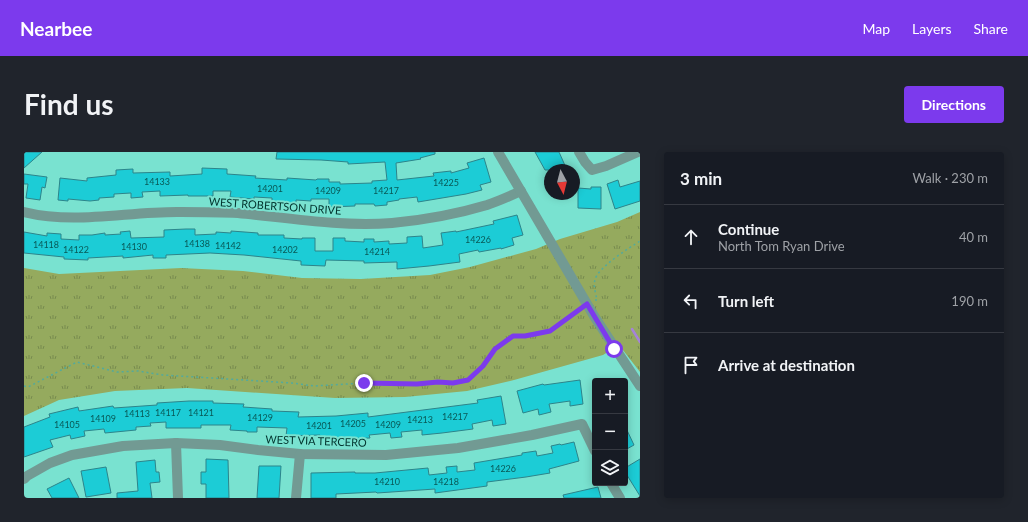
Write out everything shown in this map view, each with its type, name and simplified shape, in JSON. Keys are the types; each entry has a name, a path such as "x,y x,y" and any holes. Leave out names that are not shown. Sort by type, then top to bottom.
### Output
{"street":[{"path":"498,152 614,349 640,386"},
{"path":"579,152 592,170 606,166 638,152"},
{"name":"WEST ROBERTSON DRIVE","path":"24,212 40,216 82,218 179,212 237,213 298,221 392,223 443,216 488,204 521,191"},
{"name":"WEST VIA TERCERO","path":"24,479 50,463 72,455 123,446 176,443 220,445 300,454 386,455 458,448 532,435 582,424 595,450"},
{"path":"176,443 178,498"},
{"path":"296,498 300,454"},
{"path":"612,486 620,498"}],"path":[{"path":"24,386 28,387 77,362 117,372 138,371 164,375 292,383 314,386 364,383 453,383 468,380 483,366 495,349 513,336 525,336 550,331 587,304 597,300 594,280 600,271 615,258 640,241"}],"green space":[{"path":"640,212 640,372 619,345 603,355 514,380 467,391 405,397 335,398 187,388 115,391 59,400 24,416 24,268 59,274 181,268 243,271 302,278 361,279 430,275 470,267 536,249 560,239 617,222"}],"building":[{"path":"24,152 42,152 24,168"},
{"path":"277,152 435,152 435,154 420,158 421,159 396,163 397,180 434,176 433,173 451,171 451,173 469,168 467,163 484,158 491,182 480,185 482,190 466,194 418,202 417,197 399,199 387,202 387,205 375,206 374,204 355,204 355,206 329,207 329,199 311,199 311,201 296,200 296,204 285,203 272,201 272,198 254,197 254,199 230,197 231,191 213,191 213,196 160,196 160,191 142,192 143,197 131,198 131,193 114,194 114,197 99,198 99,200 90,201 68,199 68,201 58,200 60,178 87,181 87,178 116,175 116,170 133,169 133,173 170,172 170,176 202,174 202,168 227,169 227,174 256,176 255,178 287,180 287,178 316,180 329,179 329,182 340,182 340,184 372,183 372,181 387,180 385,162 348,164 348,162 321,160 276,159"},
{"path":"535,152 559,152 564,164 544,164 544,168"},
{"path":"24,174 47,177 45,188 42,187 40,200 26,198 28,184 24,184"},
{"path":"618,180 620,187 640,181 640,201 615,209 607,184"},
{"path":"591,187 601,187 601,209 578,208 580,188 591,189"},
{"path":"517,215 523,235 512,238 514,245 501,249 479,252 478,250 459,254 460,262 397,269 397,262 364,263 364,261 326,260 325,266 301,265 301,261 210,253 166,255 166,258 153,258 153,255 123,258 123,256 88,258 88,260 64,259 64,257 24,253 24,232 47,236 47,233 61,234 61,239 79,240 79,235 105,233 105,235 121,234 120,232 130,231 131,238 164,237 164,230 186,229 195,229 195,235 216,234 216,232 231,233 231,231 258,233 258,235 284,235 284,238 315,238 315,251 333,251 333,238 345,238 345,241 364,242 364,239 374,239 374,242 389,241 389,244 407,243 407,237 422,236 423,248 443,245 441,233 456,232 494,224 493,221"},
{"path":"580,380 583,404 570,406 570,401 549,404 551,412 539,415 538,409 523,413 517,391 543,384"},
{"path":"501,396 506,424 493,426 492,420 472,424 473,429 442,433 422,435 422,430 401,432 402,437 391,438 390,433 369,435 370,438 338,439 320,438 320,435 286,436 287,428 257,427 257,432 247,432 230,430 231,425 201,425 201,428 166,428 166,422 150,423 151,426 136,427 136,430 105,433 104,429 84,431 85,436 71,439 70,435 50,440 53,447 24,457 24,427 50,417 49,414 78,407 79,411 113,406 114,408 157,405 157,403 213,401 213,403 244,404 243,407 272,409 272,411 299,412 298,417 368,413 368,417 478,403 477,400"},
{"path":"628,432 634,445 628,448"},
{"path":"574,442 579,461 549,469 550,473 487,482 487,486 435,493 435,489 336,494 336,498 311,498 311,473 375,473 428,468 429,475 447,473 446,467 457,466 457,472 475,470 474,463 522,455 522,453 536,451 537,456 553,453 551,446"},
{"path":"206,459 228,460 229,498 206,498 206,484 201,484 201,472 206,472"},
{"path":"640,459 640,496 628,477 628,466"},
{"path":"155,460 156,472 159,472 160,482 150,483 152,498 117,498 117,493 138,491 136,462"},
{"path":"259,466 281,466 279,498 257,498"},
{"path":"106,467 111,493 86,497 81,471"},
{"path":"69,478 79,498 52,498 47,489"},
{"path":"598,487 601,498 564,498 563,495"}],"waterway":[{"path":"632,329 640,342"}],"route":[{"path":"364,383 453,383 468,380 483,366 495,349 513,336 525,336 550,331 587,304 614,349"}]}
